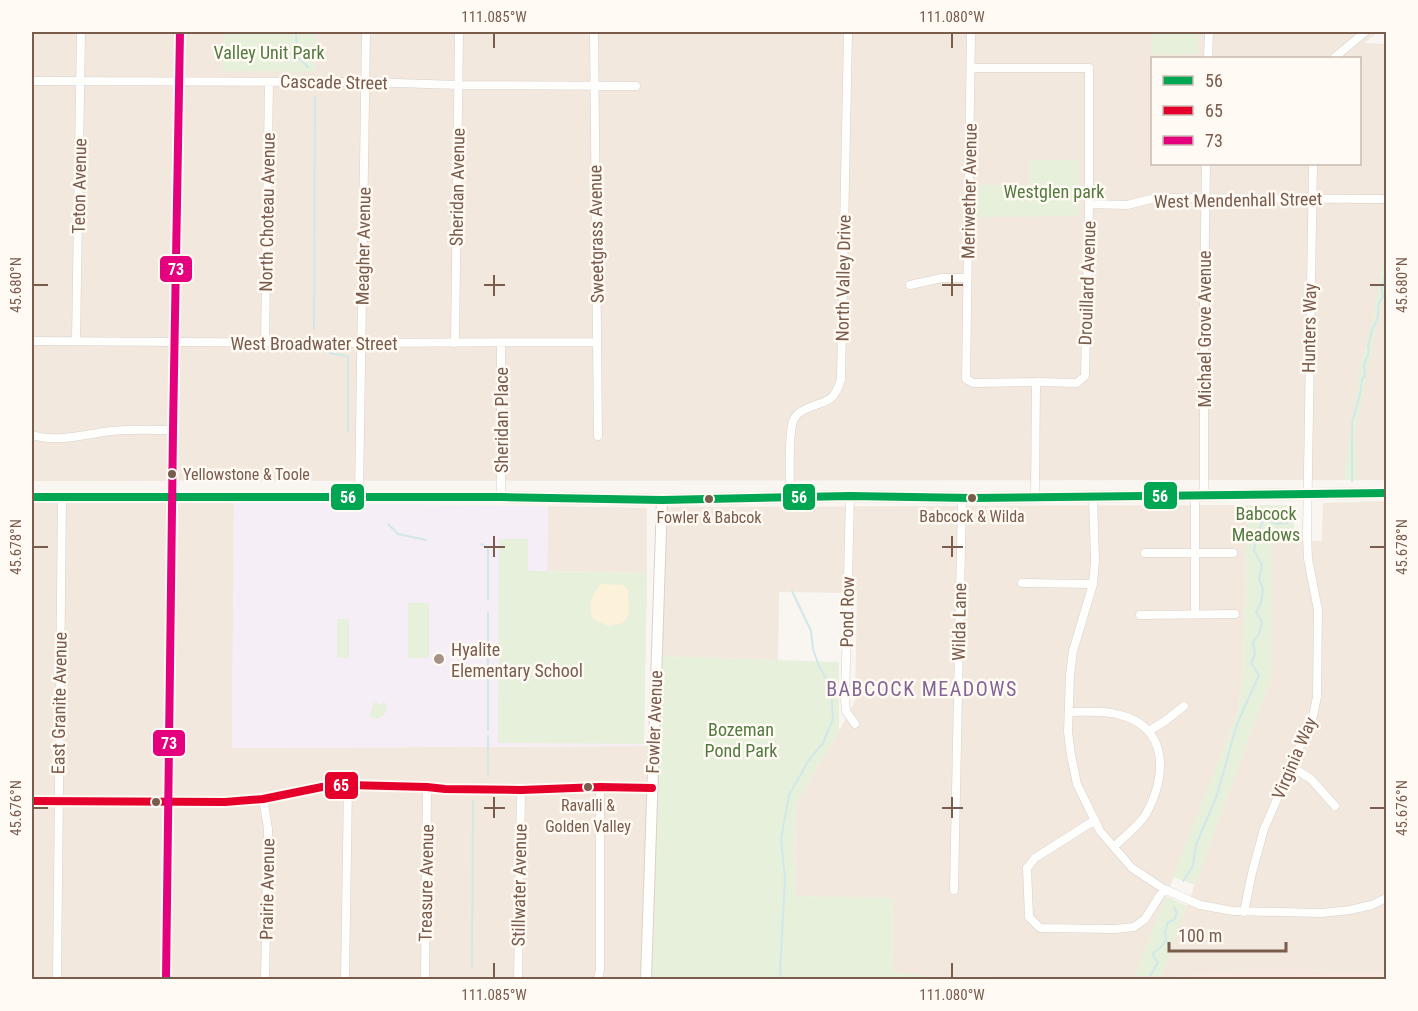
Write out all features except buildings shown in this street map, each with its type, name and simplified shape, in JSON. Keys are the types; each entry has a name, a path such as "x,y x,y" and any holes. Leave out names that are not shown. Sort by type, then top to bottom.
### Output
{"street":[{"name":"Teton Avenue","path":"76,340 81,32"},
{"path":"166,980 180,32"},
{"name":"Meagher Avenue","path":"359,497 366,32"},
{"name":"Sheridan Avenue","path":"455,343 459,32"},
{"name":"Sweetgrass Avenue","path":"594,32 598,436"},
{"name":"North Valley Drive","path":"790,498 792,421 807,409 829,401 838,390 841,380 848,32"},
{"name":"Meriwether Avenue","path":"971,32 966,379 973,383 1036,382"},
{"path":"1208,57 1209,32"},
{"path":"1335,57 1365,32"},
{"name":"Drouillard Avenue","path":"970,68 1089,68 1085,376 1077,383 1036,382"},
{"name":"Cascade Street","path":"32,81 636,86"},
{"name":"North Choteau Avenue","path":"265,343 269,82"},
{"name":"Michael Grove Avenue","path":"1195,614 1206,165"},
{"name":"Hunters Way","path":"1307,493 1313,165"},
{"name":"West Mendenhall Street","path":"1089,204 1127,204 1155,198 1386,199"},
{"path":"910,285 942,278 967,278"},
{"name":"West Broadwater Street","path":"32,341 597,342"},
{"name":"Sheridan Place","path":"501,343 501,497"},
{"path":"1035,498 1036,382"},
{"path":"32,435 39,438 70,437 117,431 173,430"},
{"name":"Virginia Way","path":"1244,912 1264,829 1313,716 1317,697 1318,610 1308,559 1307,493"},
{"path":"32,497 501,497 662,500 850,496 1035,498 1386,493"},
{"name":"Pond Row","path":"850,496 845,701 846,711 855,724"},
{"path":"1093,497 1095,561 1093,584 1073,651 1068,732 1077,784 1100,831 1132,868 1164,889 1200,905 1244,912 1321,913 1341,912 1372,905 1386,898"},
{"name":"East Granite Avenue","path":"57,980 62,498"},
{"name":"Wilda Lane","path":"954,890 962,498"},
{"name":"Fowler Avenue","path":"646,980 662,500"},
{"path":"1145,553 1233,553"},
{"path":"1022,583 1093,584"},
{"path":"1140,615 1235,614"},
{"path":"1149,731 1184,706"},
{"path":"1069,712 1118,714 1129,717 1149,731 1161,754 1160,782 1145,815 1114,848"},
{"path":"1292,767 1311,779 1335,806"},
{"path":"32,801 225,802 263,799 348,785 521,790 651,788"},
{"path":"345,980 348,785"},
{"name":"Treasure Avenue","path":"425,980 427,787"},
{"path":"596,980 600,970 600,787"},
{"name":"Stillwater Avenue","path":"518,980 521,790"},
{"name":"Prairie Avenue","path":"263,799 268,828 265,980"},
{"path":"1095,820 1035,858 1027,868 1029,917 1040,928 1134,927 1145,919 1164,889"}],"shaded area":[{"path":"32,32 224,32 223,71 315,71 315,32 1378,32 1364,43 1386,44 1386,480 32,481"},
{"path":"1386,501 1386,971 1245,970 1159,979 925,976 892,973 893,898 795,896 796,804 855,701 857,593 779,592 778,660 662,656 667,507 1247,505 1243,676 1238,712 1135,976 1161,976 1272,675 1272,541 1322,541 1323,503"},
{"path":"32,502 234,502 232,748 660,746 653,979 32,979"},
{"name":"Hyalite Elementary School","path":"234,502 548,506 547,571 647,573 644,746 232,748"},
{"path":"548,506 647,508 647,573 547,571"},
{"path":"1245,970 1386,971 1386,980 924,980 925,976 1159,979"}],"green space":[{"name":"Valley Unit Park","path":"224,32 315,32 315,72 223,71"},
{"path":"1152,32 1198,32 1198,54 1151,55"},
{"name":"Westglen park","path":"1029,160 1079,160 1079,216 977,217 977,185 1029,185"},
{"path":"1386,246 1386,288 1355,434 1357,480 1343,480 1359,372"},
{"name":"Babcock Meadows","path":"1247,505 1294,505 1294,541 1272,541 1272,675 1195,885 1173,877 1238,712 1243,676"},
{"path":"499,539 528,539 528,571 647,573 644,744 498,743"},
{"path":"408,603 429,603 429,658 408,658"},
{"path":"337,619 349,619 349,658 337,658"},
{"name":"Bozeman Pond Park","path":"662,656 839,662 839,731 796,804 795,896 893,898 892,972 925,976 924,979 653,979"},
{"path":"376,702 381,705 385,702 386,706 385,713 380,718 369,716"},
{"path":"1166,896 1187,906 1162,976 1134,976"}],"sand":[{"path":"600,584 624,585 628,590 629,614 623,623 608,626 593,619 591,601"}],"waterway":[{"path":"296,32 297,56 308,67"},
{"path":"314,329 315,97"},
{"path":"1352,481 1352,423 1362,379 1365,376 1364,365 1369,352 1368,346 1373,327 1378,317 1378,305 1383,296 1382,286 1386,271"},
{"path":"328,352 348,357 348,431"},
{"path":"1183,881 1193,866 1196,845 1217,795 1237,724 1259,675 1251,663 1255,654 1253,642 1259,634 1262,622 1256,612 1261,603 1263,589 1259,579 1262,565 1254,550 1259,531 1264,520 1277,524 1291,522"},
{"path":"388,524 398,534 426,540"},
{"path":"481,544 488,548 488,599"},
{"path":"782,980 780,973 785,879 781,839 789,795 809,760 823,743 833,719 831,687 819,666 813,649 811,631 792,591"},
{"path":"488,612 488,730"},
{"path":"488,736 488,774"},
{"path":"472,966 473,801"},
{"path":"1150,976 1158,962 1153,953 1166,941 1165,932 1168,922 1174,920 1177,913 1174,907"}],"transit line":[{"name":"73","path":"166,980 180,32"},
{"name":"56","path":"32,497 501,497 662,500 850,496 972,498 1386,493"},
{"name":"65","path":"32,801 225,802 263,799 322,787 348,785 521,790 652,788"}],"place":[{"name":"Yellowstone & Toole","path":"172,474"},
{"name":"Babcock & Wilda","path":"972,498"},
{"name":"Fowler & Babcok","path":"709,499"},
{"name":"Hyalite Elementary School","path":"439,659"},
{"name":"Ravalli & Golden Valley","path":"588,787"}],"district":[{"name":"BABCOCK MEADOWS","path":"922,689"}]}
